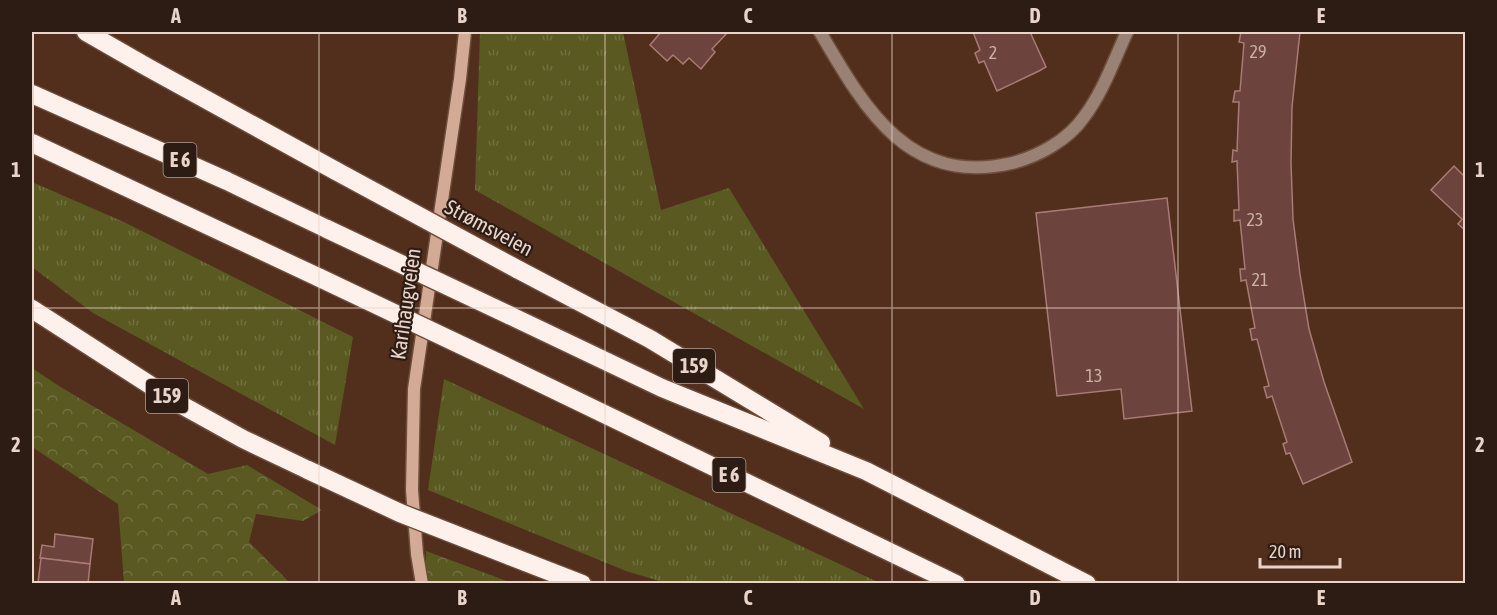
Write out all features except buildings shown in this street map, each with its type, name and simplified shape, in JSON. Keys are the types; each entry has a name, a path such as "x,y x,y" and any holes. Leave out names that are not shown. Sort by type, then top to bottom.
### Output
{"highway":[{"name":"Strømsveien","path":"86,32 336,171 650,339 866,471"},
{"name":"E 6","path":"32,94 217,177 662,388 866,471 1087,584"},
{"name":"E 6","path":"32,143 320,278 956,584"},
{"name":"159","path":"32,309 178,403 243,439 400,513 582,584"}],"main road":[{"name":"Karihaugveien","path":"422,584 417,555 412,490 414,389 459,88 465,32"}],"street":[{"path":"820,32 867,106 910,149 943,164 977,168 1028,159 1069,135 1084,117 1100,90 1126,32"}],"green space":[{"path":"480,32 623,32 661,210 729,188 864,409 475,190"},
{"path":"32,182 124,222 353,337 335,445 93,313 32,267"},
{"path":"32,368 208,474 247,465 322,510 303,521 256,514 249,542 290,583 124,583 118,504 32,447"},
{"path":"444,379 880,583 666,583 626,571 428,490"},
{"path":"426,551 512,583 425,583"}]}
